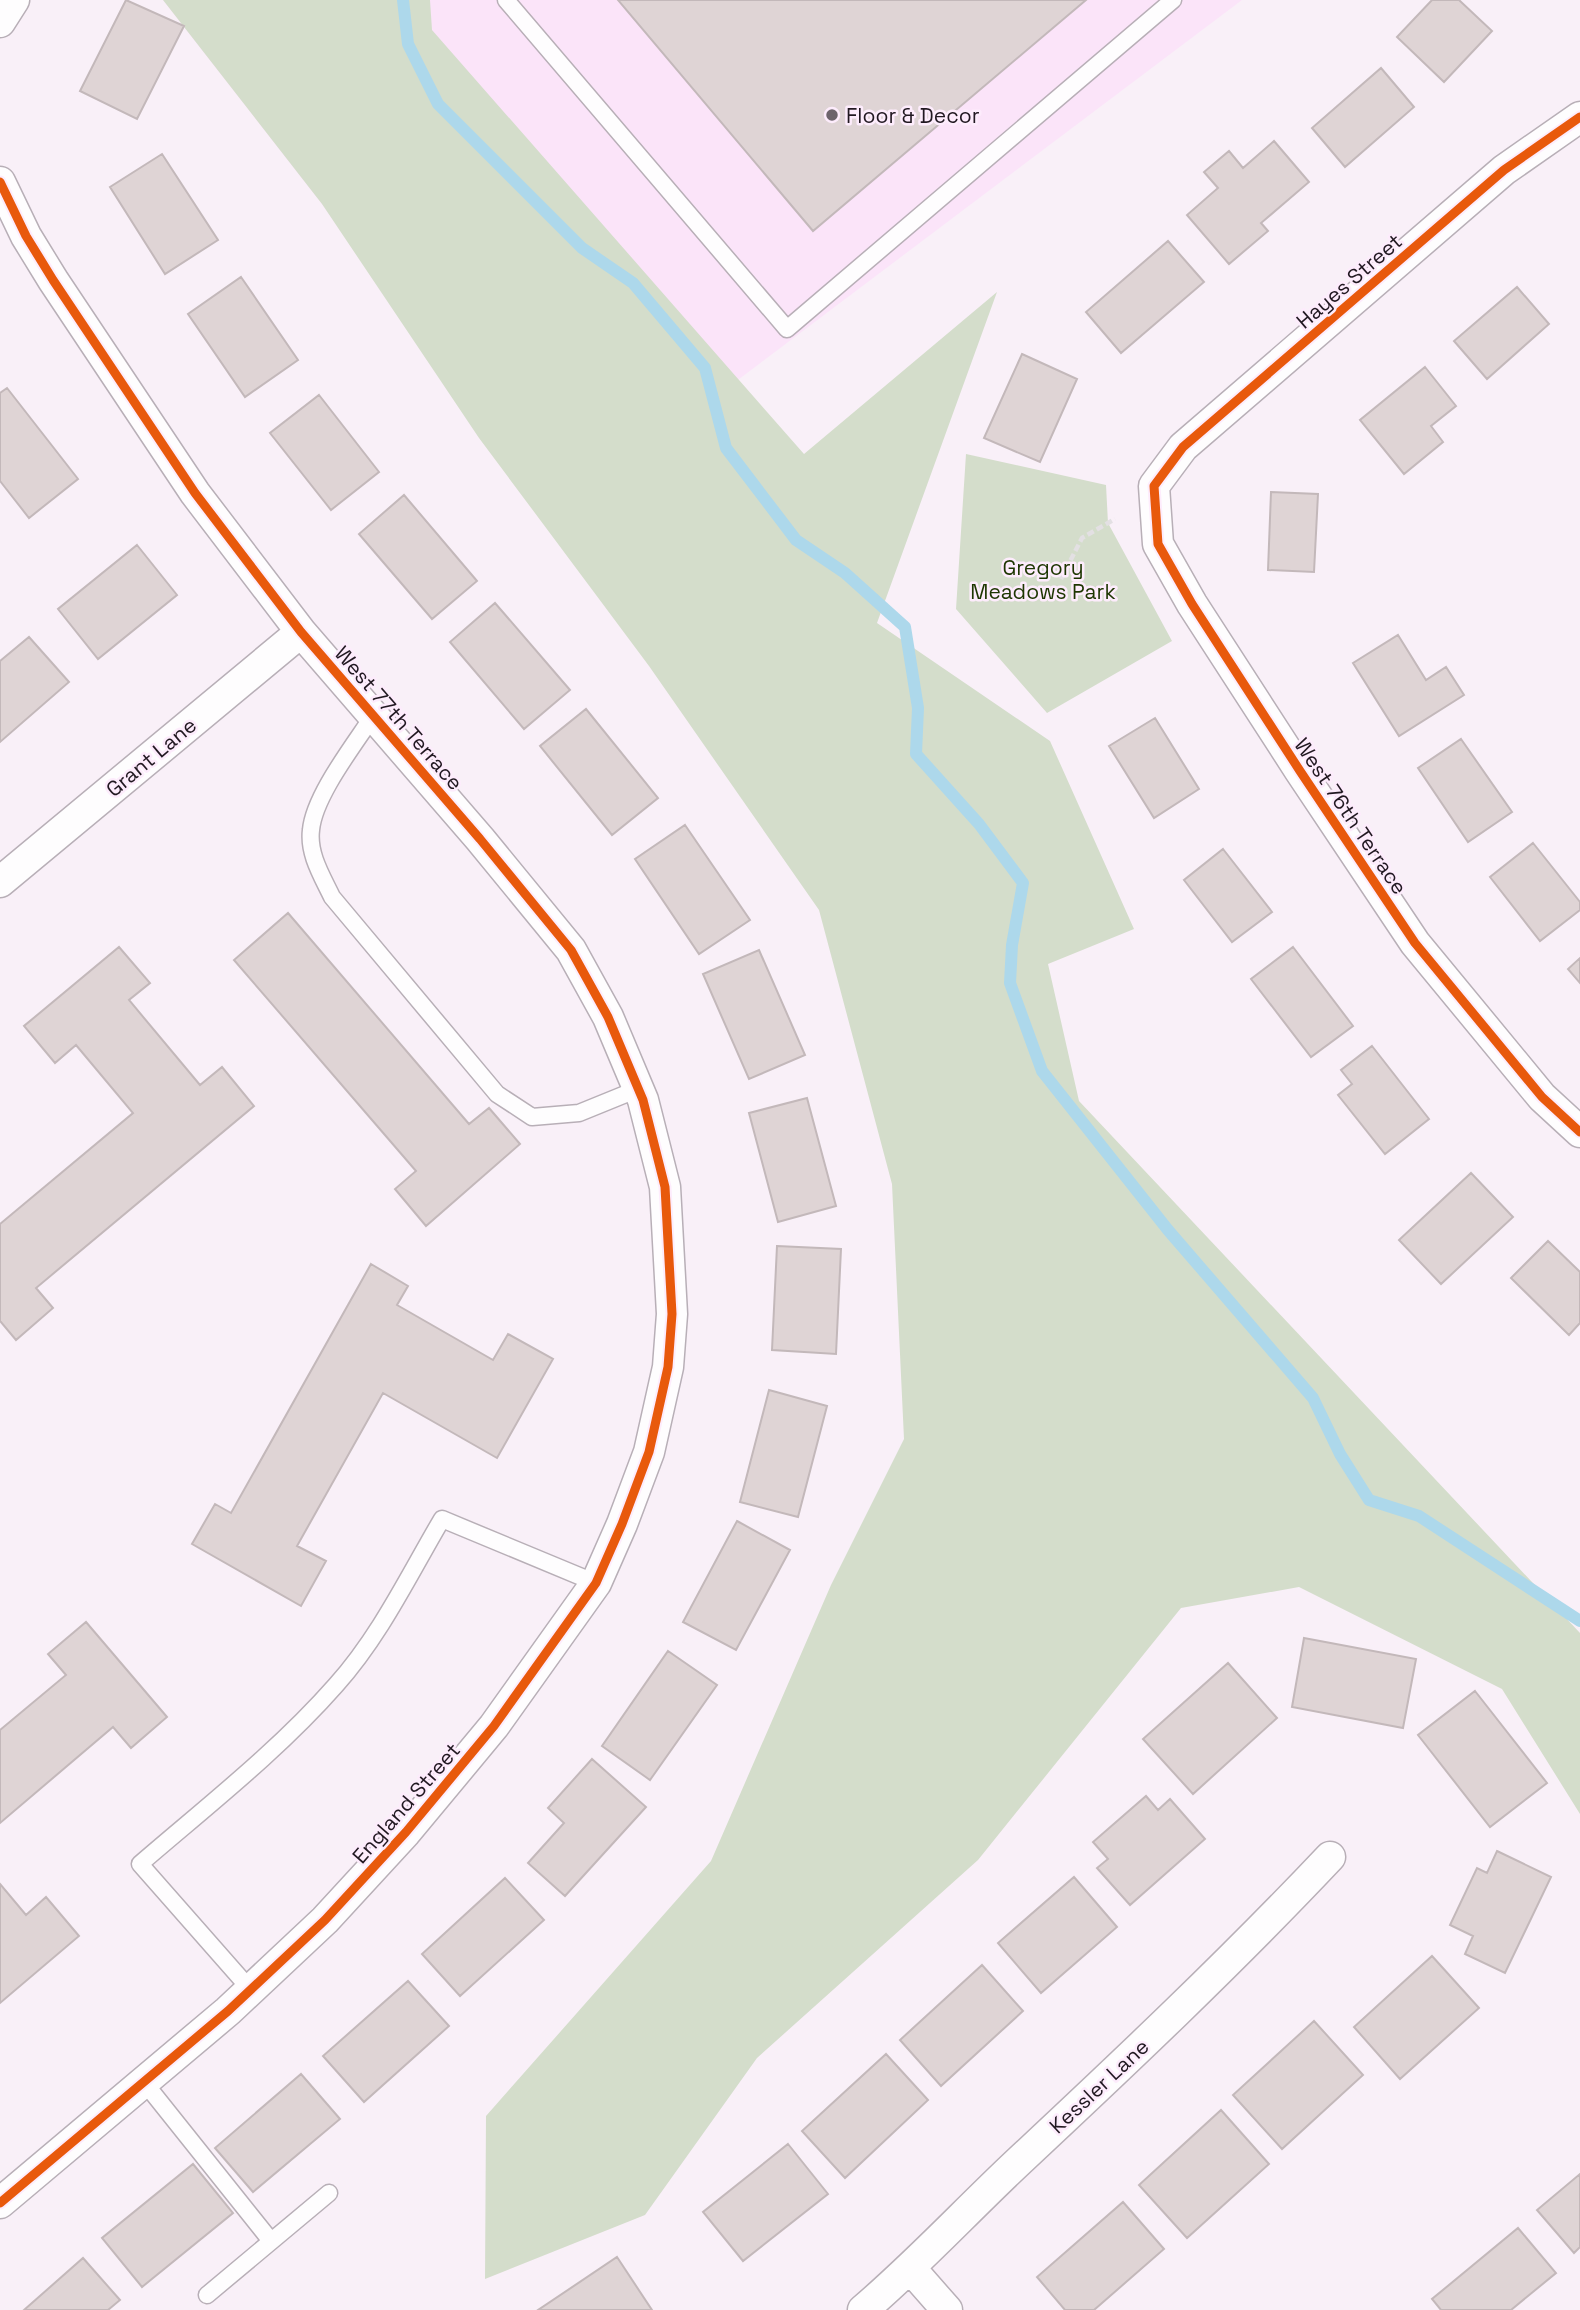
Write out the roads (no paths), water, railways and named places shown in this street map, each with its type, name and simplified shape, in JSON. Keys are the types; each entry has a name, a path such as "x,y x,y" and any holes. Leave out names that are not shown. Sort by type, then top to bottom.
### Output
{"street":[{"path":"0,22 14,0"},
{"name":"Hayes Street","path":"1154,486 1183,447 1504,170 1580,117"},
{"name":"West 77th Terrace","path":"0,182 26,236 53,280 195,493 301,632 571,950 608,1017 638,1089 666,1187 672,1314"},
{"name":"West 76th Terrace","path":"1154,486 1158,544 1192,604 1300,771 1415,943 1542,1097 1580,1132"},
{"name":"Grant Lane","path":"0,882 301,632"},
{"name":"England Street","path":"0,2203 144,2082 325,1920 406,1832 495,1726 596,1583 649,1452 668,1367 672,1314"},
{"name":"Kessler Lane","path":"863,2310 911,2269 984,2194 1231,1961 1330,1857"},
{"path":"911,2269 947,2310"}],"lane":[{"path":"506,0 787,329 1173,0"},
{"path":"373,716 326,788 311,830 314,860 331,897 497,1094 532,1117 579,1114 638,1089"},
{"path":"250,1989 140,1864 286,1736 337,1684 379,1628 442,1519 596,1583"},
{"path":"144,2082 271,2241"},
{"path":"207,2295 329,2193"}],"waterway":[{"path":"403,0 408,44 438,104 582,248 633,283 705,368 726,448 796,540 845,573 905,627 918,708 916,754 979,824 1023,883 1012,945 1010,983 1042,1071 1168,1230 1313,1398 1340,1454 1369,1500 1419,1516 1580,1621"}],"place":[{"name":"Floor & Decor","path":"832,115"}],"park label":[{"name":"Gregory Meadows Park","path":"1043,579"}]}
